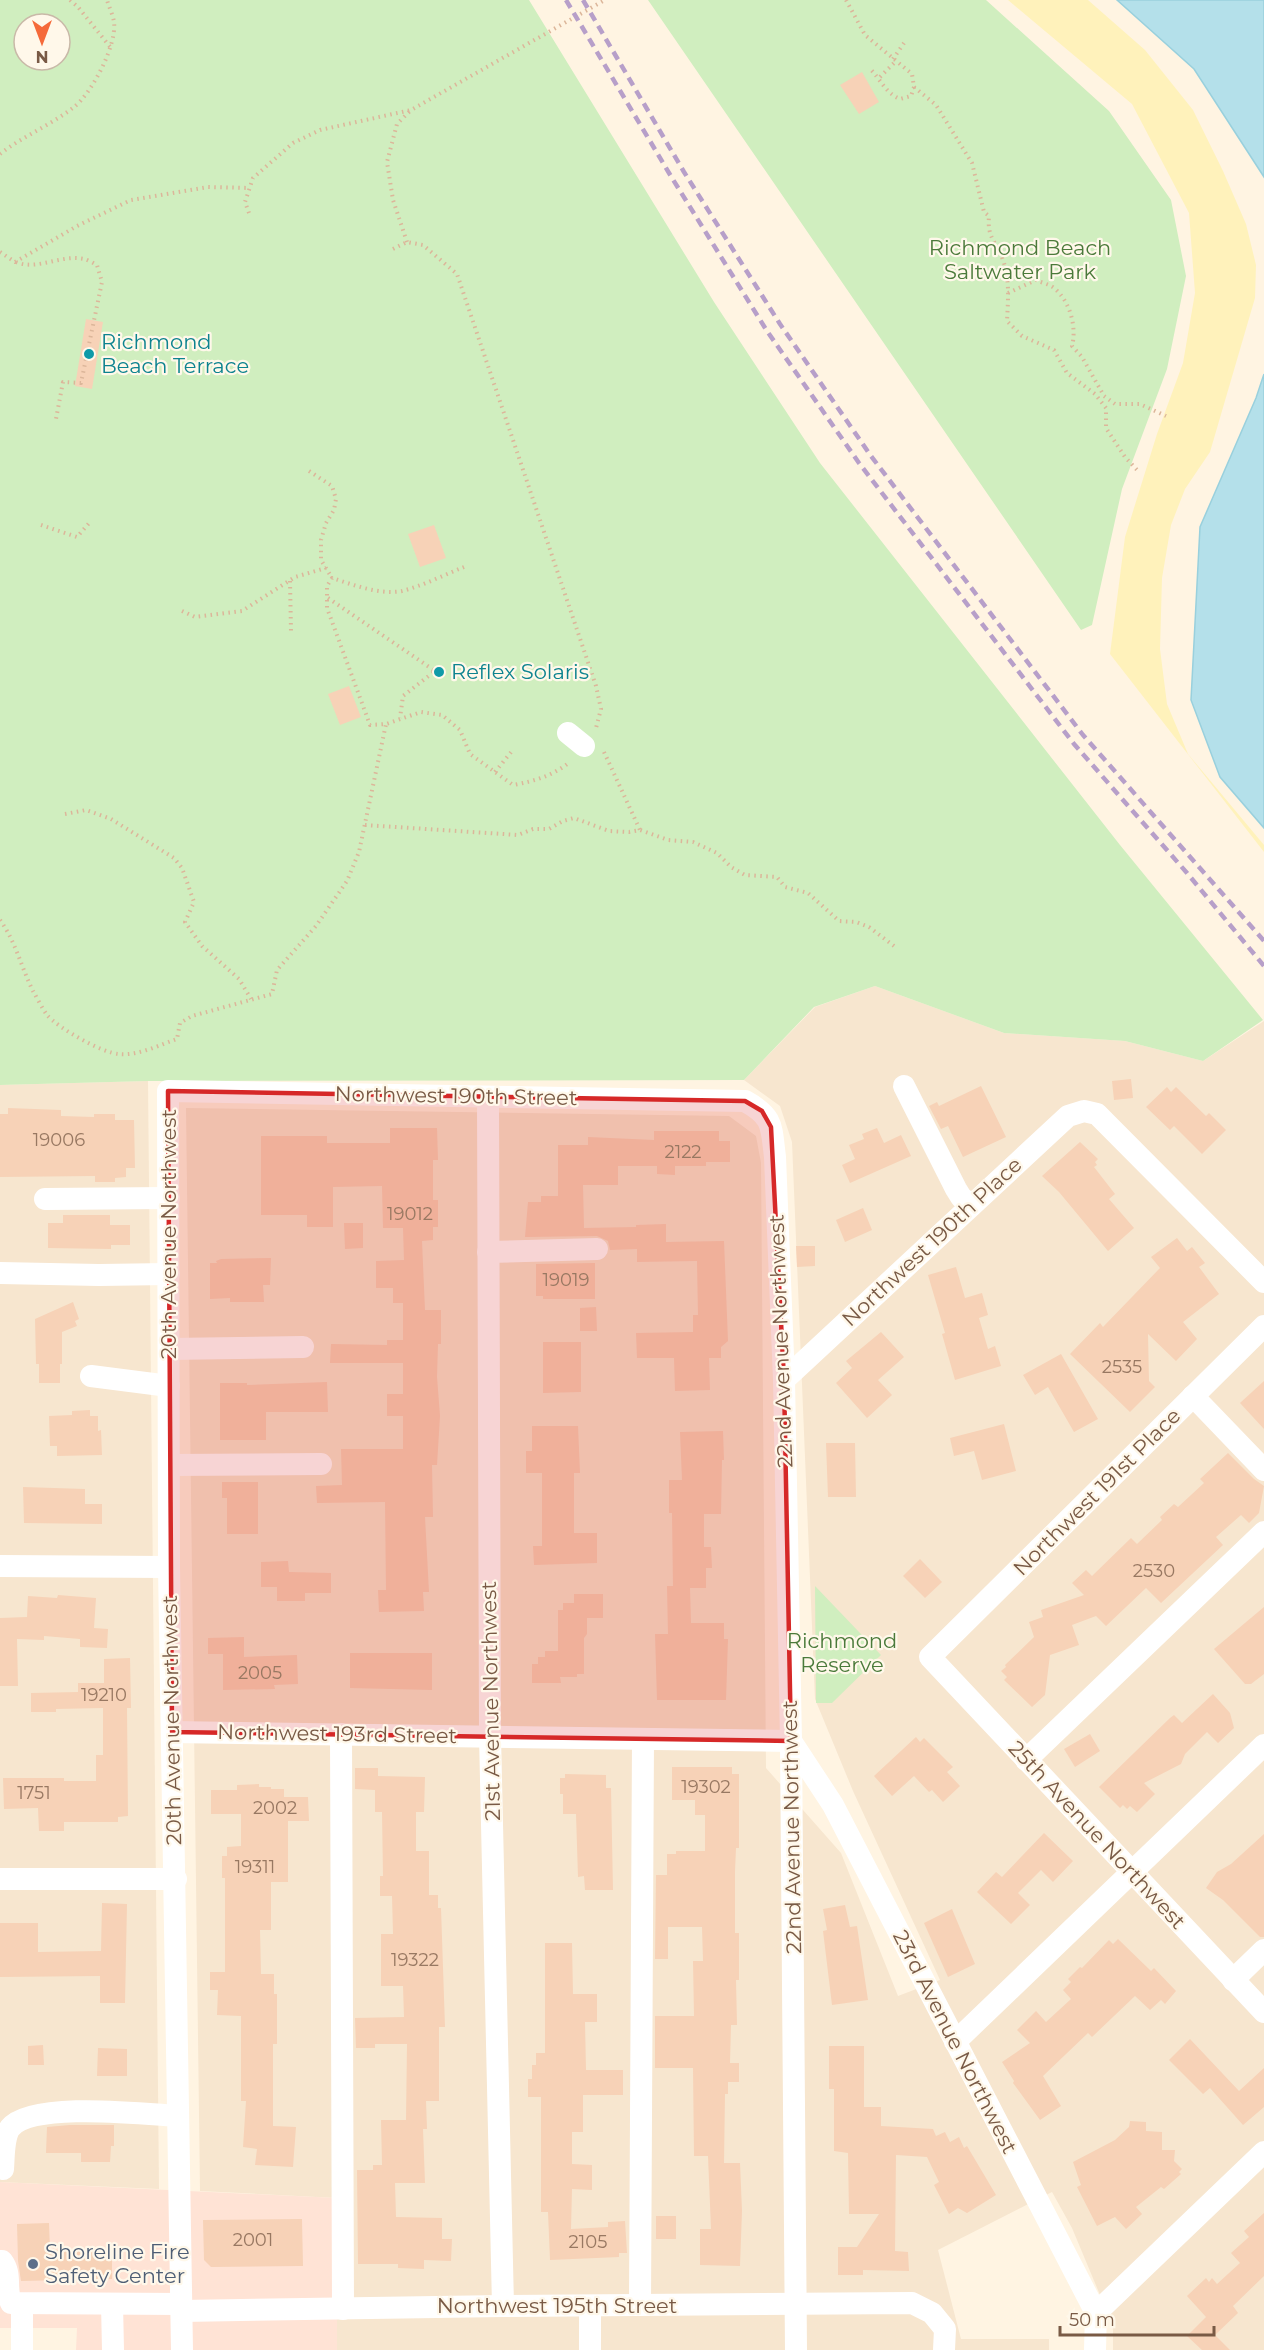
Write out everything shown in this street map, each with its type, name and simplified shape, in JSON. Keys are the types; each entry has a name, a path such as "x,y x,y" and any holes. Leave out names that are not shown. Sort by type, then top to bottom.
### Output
{"street":[{"path":"903,1086 956,1189 971,1206"},
{"name":"Northwest 190th Street","path":"168,1091 745,1101"},
{"name":"20th Avenue Northwest","path":"168,1091 169,1567 176,1879 182,2350"},
{"name":"21st Avenue Northwest","path":"488,1097 490,1736 503,2306"},
{"name":"22nd Avenue Northwest","path":"745,1101 762,1111 771,1127 775,1157 784,1380 791,1741 796,2350"},
{"name":"Northwest 190th Place","path":"784,1380 1068,1116 1084,1111 1097,1113 1264,1282"},
{"path":"45,1199 169,1198"},
{"path":"488,1252 597,1249"},
{"path":"0,1274 169,1274"},
{"name":"Northwest 191st Place","path":"930,1657 1264,1326"},
{"path":"169,1348 303,1347"},
{"path":"91,1376 169,1386"},
{"path":"1193,1396 1264,1470"},
{"path":"169,1465 321,1464"},
{"path":"1026,1760 1264,1532"},
{"path":"0,1566 169,1567"},
{"name":"25th Avenue Northwest","path":"930,1657 1264,2012"},
{"name":"Northwest 193rd Street","path":"172,1732 791,1741"},
{"path":"341,1734 343,2309"},
{"path":"640,2305 644,1739"},
{"name":"23rd Avenue Northwest","path":"791,1741 833,1805 1096,2313 1095,2350"},
{"path":"955,2042 1264,1745"},
{"path":"0,1879 176,1879"},
{"path":"1233,1980 1264,1950"},
{"path":"3,2169 4,2149 10,2129 24,2119 46,2112 107,2112 178,2116"},
{"path":"1096,2313 1264,2152"},
{"path":"0,2261 8,2268 10,2302 22,2304 22,2350"},
{"name":"Northwest 195th Street","path":"22,2304 343,2309 912,2303 932,2313 945,2329 944,2350"},
{"path":"112,2304 113,2350"},
{"path":"590,2306 590,2350"}],"path":[{"path":"70,0 112,49"},
{"path":"0,154 16,141 75,106 96,79 112,49 114,23 107,0"},
{"path":"407,242 393,200 387,162 397,124 411,110 605,0"},
{"path":"846,0 854,19 865,35 912,74 914,87 911,96 900,99 885,90 880,77 869,68"},
{"path":"880,77 904,43"},
{"path":"914,87 936,105 972,163 984,212 989,216 988,230 1003,258 1008,280 1007,321 1022,336 1054,350 1067,373 1095,394 1106,408 1106,428 1114,442 1139,472"},
{"path":"249,213 245,202 253,178 293,143 320,130 411,110"},
{"path":"15,262 77,226 131,200 208,187 250,188"},
{"path":"332,578 327,586 327,608 370,725 386,724 421,712 442,715 460,730 470,754 513,785 538,781 558,771 578,755 583,737 601,709 596,687 457,274 423,245 407,242 393,249"},
{"path":"0,252 23,265 59,259 84,259 97,265 102,282 81,383 63,382 56,419"},
{"path":"1008,292 1036,280 1053,287 1071,314 1075,334 1072,346 1082,357 1104,396 1115,404 1140,404 1166,416"},
{"path":"309,471 332,486 336,499 334,510 321,540 321,560 332,578 364,588 402,591 464,567"},
{"path":"40,525 77,537 90,522"},
{"path":"182,611 195,616 242,611 290,580 326,568"},
{"path":"290,580 291,631"},
{"path":"327,597 435,671 404,696 400,718"},
{"path":"0,920 10,934 32,988 47,1015 67,1032 118,1054 145,1051 177,1039 180,1023 192,1016 272,994 277,970 316,926 347,880 359,852 386,724"},
{"path":"583,737 640,830"},
{"path":"495,772 512,751"},
{"path":"65,814 86,810 111,819 174,858 182,868 194,902 185,922 202,946 239,979 251,999"},
{"path":"365,825 518,835 533,829 549,829 563,821 574,819 609,831 640,830 668,840 693,842 717,853 731,867 745,875 777,878 785,887 808,893 839,921 856,922 869,927 894,946"}],"highlighted area":[{"path":"168,1091 745,1101 762,1111 771,1127 784,1380 791,1741 172,1732"}],"shaded area":[{"path":"875,986 1004,1033 1125,1041 1203,1061 1264,1021 1264,2350 1113,2350 1113,2326 1072,2228 1052,2192 938,2250 961,2339 1049,2339 1049,2350 337,2350 337,2198 200,2191 186,1108 729,1116 756,1136 761,1163 766,1768 841,1853 898,1996 940,1980 853,1791 815,1699 792,1142 780,1106 744,1080 815,1007"},
{"path":"148,1081 159,2189 0,2182 0,1085"},
{"path":"0,2182 337,2198 337,2350 76,2350 77,2328 0,2328"}],"green space":[{"path":"0,0 529,0 714,302 820,463 1120,845 1263,1020 1203,1061 1125,1041 1004,1033 875,986 814,1007 744,1080 148,1081 0,1085"},
{"name":"Richmond Beach Saltwater Park","path":"648,0 986,0 1109,111 1171,200 1186,276 1167,369 1122,489 1092,625 1081,630"},
{"name":"Richmond Reserve","path":"815,1586 881,1655 832,1703 816,1703"}],"sand":[{"path":"1008,0 1088,0 1145,50 1193,110 1246,224 1256,265 1255,298 1210,452 1185,489 1171,525 1162,578 1160,649 1167,704 1188,754 1264,845 1264,852 1110,654 1125,537 1157,434 1183,363 1195,293 1189,213 1132,104"}],"water":[{"path":"1117,0 1264,0 1264,177 1194,69"},
{"path":"1264,374 1264,828 1220,777 1191,700 1200,527 1256,398"}],"building":[{"path":"862,72 879,102 859,114 840,85"},
{"name":"Richmond Beach Terrace","path":"86,319 103,322 92,389 75,386"},
{"path":"434,525 446,558 420,567 408,534"},
{"path":"349,686 361,717 340,725 328,694"},
{"path":"1131,1079 1133,1098 1114,1100 1112,1081"},
{"path":"981,1086 1006,1137 963,1157 948,1126 941,1129 929,1106 937,1102 939,1106"},
{"path":"1167,1087 1171,1092 1176,1087 1206,1116 1209,1113 1226,1130 1202,1154 1174,1126 1170,1130 1146,1107"},
{"path":"8,1108 61,1110 61,1116 94,1117 94,1114 115,1114 115,1120 134,1120 135,1168 126,1168 126,1177 115,1178 115,1182 95,1182 95,1176 0,1177 0,1114 8,1114"},
{"path":"390,1128 437,1128 438,1160 433,1160 433,1200 438,1200 438,1227 433,1227 433,1240 422,1241 425,1310 441,1310 441,1344 438,1344 437,1377 440,1416 437,1465 432,1465 433,1517 425,1517 429,1592 423,1592 424,1611 379,1612 378,1590 386,1590 385,1502 317,1503 316,1486 342,1485 341,1449 403,1449 403,1416 387,1416 387,1394 403,1394 403,1363 330,1363 331,1344 387,1345 387,1340 403,1340 403,1303 393,1303 393,1288 376,1288 376,1261 404,1260 403,1228 383,1228 382,1186 333,1187 333,1227 307,1227 307,1215 261,1215 261,1136 327,1136 327,1143 390,1143"},
{"path":"877,1128 884,1143 901,1135 911,1156 850,1183 842,1165 855,1159 849,1145 864,1139 862,1134"},
{"path":"654,1131 719,1131 719,1141 730,1141 730,1162 706,1162 706,1166 675,1166 675,1175 657,1174 657,1166 618,1166 618,1185 583,1185 584,1228 666,1224 666,1242 724,1241 728,1341 721,1347 721,1358 709,1358 710,1390 675,1391 674,1358 637,1358 636,1333 693,1332 693,1315 698,1315 697,1261 637,1262 637,1249 610,1250 608,1241 597,1236 525,1237 528,1202 541,1202 541,1196 558,1196 558,1145 588,1145 588,1137 654,1140"},
{"path":"1080,1142 1098,1159 1094,1167 1115,1194 1109,1199 1134,1228 1108,1251 1059,1192 1042,1176"},
{"path":"863,1208 872,1230 845,1242 836,1220"},
{"path":"63,1215 110,1215 110,1225 130,1225 130,1245 111,1245 111,1249 48,1248 48,1223 63,1223"},
{"path":"344,1223 363,1223 363,1248 345,1249"},
{"path":"1177,1238 1187,1251 1192,1247 1205,1263 1199,1267 1219,1294 1183,1322 1197,1339 1176,1361 1148,1334 1149,1381 1155,1387 1130,1412 1070,1354 1100,1323 1103,1327 1160,1268 1151,1257"},
{"path":"796,1246 815,1246 815,1266 797,1267"},
{"path":"271,1258 270,1285 263,1285 264,1302 230,1302 230,1298 210,1299 210,1263 217,1263 216,1261 221,1259"},
{"path":"595,1263 595,1299 543,1299 543,1296 536,1296 536,1264"},
{"path":"956,1267 965,1298 982,1293 988,1315 979,1318 988,1349 995,1346 1001,1366 955,1380 942,1334 945,1333 928,1275"},
{"path":"73,1302 79,1319 75,1321 77,1326 62,1332 60,1383 39,1383 39,1364 36,1364 35,1319"},
{"path":"596,1307 597,1331 580,1331 580,1308"},
{"path":"881,1332 904,1357 878,1380 892,1395 867,1418 836,1383 852,1368 846,1361"},
{"path":"543,1342 581,1342 581,1392 543,1393"},
{"path":"1061,1354 1098,1419 1074,1432 1048,1387 1035,1395 1023,1375"},
{"path":"1264,1381 1264,1429 1240,1403"},
{"path":"327,1382 328,1412 266,1412 266,1440 220,1440 220,1383 247,1383 247,1385"},
{"path":"90,1410 90,1416 98,1416 102,1455 57,1456 57,1446 50,1446 49,1416 72,1415 72,1411"},
{"path":"1004,1424 1016,1471 982,1480 974,1451 954,1456 950,1438"},
{"path":"532,1426 578,1426 580,1473 574,1473 574,1533 597,1533 597,1563 534,1565 533,1546 542,1546 542,1473 526,1473 526,1451 532,1451"},
{"path":"723,1431 721,1514 704,1514 704,1547 711,1547 712,1568 706,1568 706,1588 690,1588 691,1623 724,1623 724,1639 728,1639 726,1700 657,1700 655,1634 668,1634 667,1586 673,1586 669,1480 682,1480 680,1432"},
{"path":"826,1443 855,1443 856,1497 828,1497"},
{"path":"1228,1453 1264,1486 1259,1513 1249,1523 1241,1515 1216,1537 1223,1545 1161,1603 1146,1588 1106,1626 1096,1616 1072,1625 1079,1645 1050,1655 1045,1695 1032,1707 1004,1680 1007,1677 1001,1671 1034,1637 1029,1622 1043,1617 1041,1610 1084,1595 1072,1583 1086,1570 1092,1576 1131,1538 1137,1544 1162,1520 1160,1517 1174,1504 1178,1507 1204,1483 1200,1479"},
{"path":"222,1482 258,1482 258,1534 227,1534 227,1498 222,1498"},
{"path":"23,1487 85,1489 85,1504 102,1504 102,1524 24,1523"},
{"path":"920,1559 942,1582 925,1598 903,1576"},
{"path":"288,1561 289,1572 331,1573 331,1593 305,1593 305,1601 277,1601 277,1587 261,1587 261,1562"},
{"path":"574,1594 603,1594 603,1618 587,1618 587,1634 584,1638 584,1674 577,1674 577,1677 560,1677 561,1683 532,1683 532,1664 538,1664 538,1657 545,1657 545,1651 558,1651 558,1610 563,1610 563,1603 574,1603"},
{"path":"58,1595 96,1598 94,1628 108,1629 107,1648 80,1647 80,1639 44,1636 44,1640 17,1639 18,1686 0,1686 0,1618 27,1617 28,1596 57,1598"},
{"path":"1264,1607 1264,1674 1251,1684 1245,1684 1214,1649"},
{"path":"244,1637 244,1657 297,1655 298,1684 274,1685 275,1689 223,1690 223,1654 208,1654 208,1638"},
{"path":"350,1653 432,1653 432,1690 350,1688"},
{"path":"130,1658 131,1708 127,1708 128,1816 118,1817 118,1822 64,1822 64,1831 39,1831 38,1808 4,1809 3,1778 64,1778 64,1781 96,1781 96,1755 103,1755 103,1708 31,1712 31,1693 78,1692 78,1683 104,1683 104,1659"},
{"path":"1213,1694 1230,1713 1234,1728 1218,1743 1207,1732 1185,1754 1181,1764 1144,1783 1155,1794 1137,1812 1130,1806 1127,1809 1123,1805 1120,1808 1099,1787 1170,1718 1174,1715 1182,1723"},
{"path":"1090,1734 1100,1751 1075,1767 1064,1749"},
{"path":"916,1737 920,1742 924,1738 953,1767 947,1772 960,1786 943,1802 932,1790 929,1792 914,1776 892,1796 874,1776"},
{"path":"672,1767 732,1767 732,1774 739,1774 739,1848 736,1848 735,1933 739,1933 739,1980 736,1980 737,2025 731,2025 730,2063 739,2063 739,2082 728,2082 728,2094 725,2094 724,2163 740,2163 742,2211 740,2266 700,2265 700,2229 711,2229 708,2156 694,2156 693,2068 655,2068 655,2016 694,2016 693,1961 703,1961 702,1927 668,1927 668,1959 655,1959 656,1875 667,1875 667,1854 676,1854 676,1851 705,1851 705,1815 695,1815 695,1800 672,1800"},
{"path":"355,1768 378,1768 378,1776 425,1777 424,1812 416,1812 416,1851 429,1851 429,1895 438,1895 438,1908 441,1908 445,2027 439,2027 439,2101 426,2101 427,2129 423,2129 425,2183 395,2183 396,2217 442,2218 442,2239 452,2239 451,2261 424,2260 424,2269 398,2268 398,2264 358,2264 357,2170 373,2170 373,2165 382,2165 381,2120 406,2120 407,2044 375,2044 375,2048 356,2048 355,2018 404,2017 403,1986 381,1986 381,1934 393,1934 392,1896 380,1896 380,1876 383,1876 382,1812 375,1812 375,1790 355,1789"},
{"path":"565,1774 606,1775 606,1788 611,1788 613,1890 585,1890 584,1876 578,1877 576,1814 563,1814 563,1794 560,1794 560,1778 565,1778"},
{"path":"259,1784 259,1787 284,1789 284,1797 308,1797 309,1821 288,1821 288,1882 271,1882 271,1930 260,1930 261,1974 274,1974 274,1994 277,1994 277,2044 273,2044 273,2126 296,2127 293,2167 255,2165 257,2149 243,2147 246,2101 241,2101 241,2016 217,2015 218,1990 210,1990 210,1972 225,1972 225,1878 222,1878 222,1856 227,1856 227,1847 241,1846 241,1814 211,1814 211,1790 237,1790 237,1785"},
{"path":"1044,1833 1073,1861 1053,1882 1041,1870 1018,1893 1030,1905 1011,1924 977,1892 996,1872 1002,1877"},
{"path":"1264,1834 1264,1937 1260,1937 1223,1900 1206,1888 1217,1872 1231,1864"},
{"path":"102,1903 127,1904 125,2003 100,2003 100,1976 0,1977 0,1923 38,1923 38,1952 101,1951"},
{"path":"845,1905 850,1927 857,1926 868,2000 832,2005 823,1931 827,1930 823,1909"},
{"path":"952,1909 975,1964 948,1977 924,1923"},
{"path":"1118,1939 1151,1971 1154,1968 1176,1991 1165,2004 1161,2000 1150,2010 1135,1996 1092,2037 1088,2033 1043,2076 1061,2106 1040,2120 1013,2083 1014,2081 1002,2062 1030,2043 1017,2030 1036,2011 1046,2022 1071,1999 1063,1990 1071,1982 1068,1979 1109,1940 1113,1944"},
{"path":"545,1943 572,1943 573,1994 597,1994 597,2022 585,2022 586,2070 623,2070 623,2095 583,2095 583,2132 572,2132 572,2164 592,2165 592,2190 572,2189 571,2229 608,2227 608,2222 625,2221 627,2253 619,2253 619,2257 550,2260 548,2212 541,2212 541,2097 528,2097 528,2079 532,2079 532,2065 536,2065 536,2053 545,2053"},
{"path":"1190,2039 1239,2091 1264,2068 1264,2107 1243,2125 1210,2088 1203,2094 1169,2060"},
{"path":"43,2045 44,2065 28,2065 28,2046"},
{"path":"829,2046 864,2046 864,2107 881,2107 881,2126 933,2129 936,2136 945,2132 950,2142 959,2137 964,2148 967,2146 996,2195 967,2213 958,2208 949,2214 934,2185 939,2182 927,2157 896,2155 895,2251 908,2252 909,2271 863,2270 863,2275 838,2275 838,2247 857,2247 879,2214 849,2214 848,2153 834,2151 834,2089 829,2089"},
{"path":"98,2048 127,2049 127,2076 97,2076"},
{"path":"1130,2121 1146,2122 1146,2131 1162,2132 1162,2150 1175,2150 1174,2161 1182,2169 1179,2172 1181,2174 1164,2189 1161,2187 1136,2207 1142,2214 1126,2229 1115,2217 1097,2226 1077,2187 1081,2185 1073,2162 1115,2140 1129,2127"},
{"path":"114,2125 114,2146 111,2146 110,2162 81,2162 81,2153 46,2153 47,2127"},
{"path":"1264,2213 1264,2276 1233,2306 1238,2313 1215,2335 1230,2350 1202,2350 1187,2336 1206,2317 1187,2296 1206,2278 1209,2282 1212,2278 1217,2284 1240,2263 1231,2253 1249,2237 1244,2231"},
{"path":"656,2216 676,2216 676,2239 656,2239"},
{"path":"302,2219 303,2266 211,2267 204,2260 203,2220"},
{"path":"49,2223 50,2250 112,2250 112,2279 21,2281 17,2224"}],"railway":[{"path":"566,0 767,331 859,463 1074,744 1187,873 1264,966"},
{"path":"583,0 684,172 780,324 871,456 1083,735 1264,941"}],"place":[{"name":"Richmond Beach Terrace","path":"89,354"},
{"name":"Reflex Solaris","path":"439,672"},
{"name":"Shoreline Fire Safety Center","path":"33,2264"}]}
